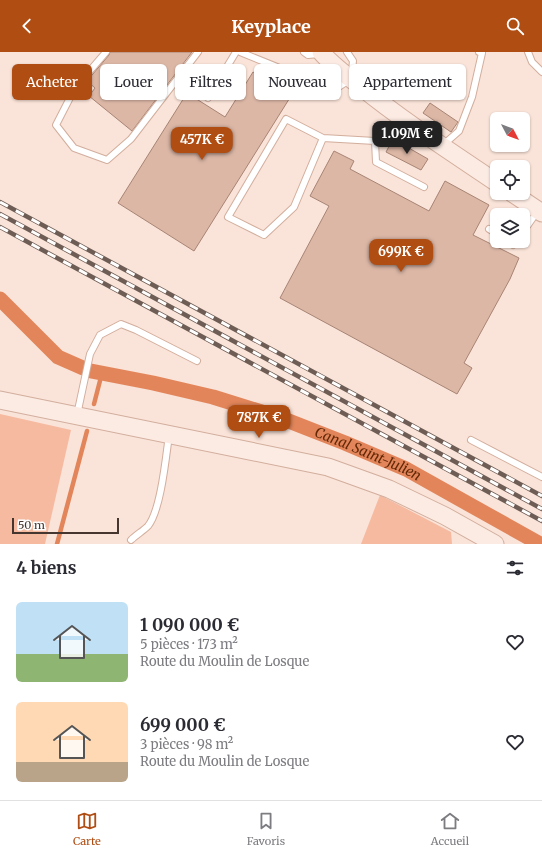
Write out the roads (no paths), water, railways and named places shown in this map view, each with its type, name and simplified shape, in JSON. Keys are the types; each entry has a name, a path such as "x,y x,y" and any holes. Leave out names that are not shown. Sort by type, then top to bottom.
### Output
{"street":[{"path":"321,53 349,77"},
{"path":"377,100 490,178"},
{"path":"522,200 540,212"},
{"path":"0,400 328,468 389,489 445,516 495,544"}],"lane":[{"path":"106,52 75,88 56,126 74,148 107,160 131,139 198,52"},
{"path":"229,64 236,52"},
{"path":"240,52 334,90 349,80"},
{"path":"304,52 308,55 321,53"},
{"path":"347,52 353,61 353,64"},
{"path":"442,146 459,131 472,96 481,52"},
{"path":"528,52 532,62 542,72"},
{"path":"323,138 294,207 264,235 228,217 286,119 323,138 374,141 405,120"},
{"path":"374,141 376,162 424,187"},
{"path":"530,224 540,212"},
{"path":"77,416 90,354 100,335 121,324 197,362"},
{"path":"131,540 148,526 155,515 162,485 169,435"},
{"path":"470,440 542,477"}],"waterway":[{"name":"Canal Saint-Julien","path":"0,299 58,357 83,368"},
{"name":"Canal Saint-Julien","path":"91,371 213,397 281,418 406,469 540,544"},
{"path":"94,404 102,373"},
{"path":"57,544 87,431"}],"railway":[{"path":"0,202 542,496"},
{"path":"0,214 542,509"},
{"path":"0,227 542,521"}]}
